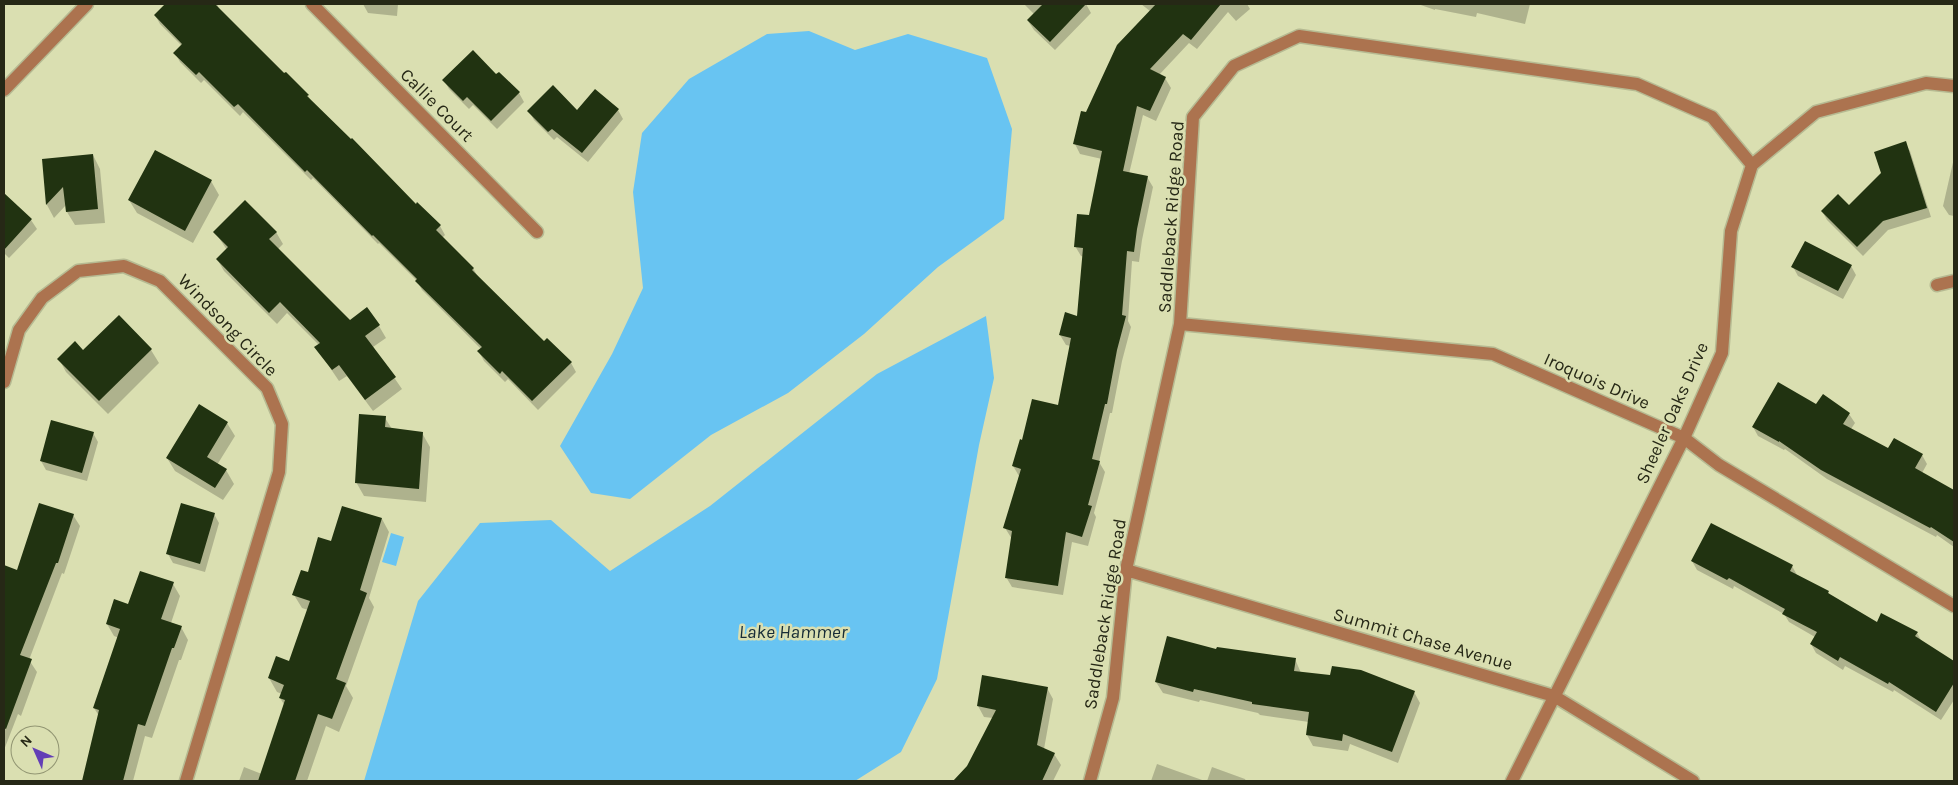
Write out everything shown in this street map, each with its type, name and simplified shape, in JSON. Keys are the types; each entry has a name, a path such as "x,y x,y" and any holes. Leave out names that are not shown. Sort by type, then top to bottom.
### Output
{"street":[{"path":"4,90 87,4"},
{"name":"Callie Court","path":"312,4 537,232"},
{"name":"Saddleback Ridge Road","path":"1090,781 1113,698 1126,570 1180,324 1193,117 1234,66 1299,36 1636,84 1712,117 1752,165"},
{"path":"1752,165 1816,112 1926,83 1954,86"},
{"name":"Sheeler Oaks Drive","path":"1512,781 1684,438 1722,353 1731,231 1752,165"},
{"name":"Windsong Circle","path":"4,382 19,330 42,298 78,270 124,266 160,281 267,388 282,424 280,472 186,781"},
{"path":"1937,285 1954,281"},
{"name":"Iroquois Drive","path":"1180,324 1493,354 1684,438 1719,465 1954,606"},
{"name":"Summit Chase Avenue","path":"1126,570 1554,696 1693,781"}],"water":[{"path":"809,31 855,50 908,34 987,58 1012,129 1004,219 938,267 864,334 788,393 711,435 630,499 591,493 560,446 612,354 643,288 633,192 642,133 689,79 767,34"},
{"name":"Lake Hammer","path":"986,316 994,378 979,445 937,679 901,752 855,781 364,781 418,601 480,523 551,520 610,571 710,506 877,374"},
{"path":"391,533 404,537 396,566 382,562"}],"building":[{"path":"165,4 215,4 284,73 286,72 309,95 307,96 352,138 416,204 417,202 441,225 436,230 474,268 472,270 544,341 547,338 572,362 532,401 502,371 500,374 477,351 482,347 415,281 417,279 307,170 305,172 238,104 234,107 199,72 196,75 173,53 182,44 154,15"},
{"path":"1043,4 1086,4 1050,42 1027,20"},
{"path":"1156,4 1221,4 1191,40 1183,34 1150,69 1166,77 1150,111 1137,106 1123,171 1148,176 1134,252 1127,251 1122,315 1126,316 1117,350 1107,404 1105,404 1092,459 1100,461 1088,505 1092,506 1082,537 1066,532 1058,586 1005,578 1012,531 1003,528 1021,469 1012,466 1020,439 1022,440 1032,399 1058,405 1071,338 1059,335 1065,312 1077,316 1083,248 1074,247 1077,214 1089,215 1102,151 1073,144 1081,111 1086,112 1117,45"},
{"path":"473,50 496,74 499,72 520,92 491,121 467,97 463,101 442,80"},
{"path":"553,85 577,110 595,89 619,109 582,153 552,129 548,132 527,111"},
{"path":"1906,141 1927,208 1883,221 1857,247 1821,211 1838,194 1849,205 1881,173 1874,152"},
{"path":"155,150 212,180 185,231 128,200"},
{"path":"93,154 98,209 66,212 63,187 46,205 42,159"},
{"path":"4,193 32,219 4,250"},
{"path":"245,200 277,232 269,239 350,320 367,307 380,325 365,336 396,377 365,400 339,365 332,370 314,347 320,343 280,302 269,313 216,259 228,247 213,232"},
{"path":"1805,241 1852,265 1838,291 1791,267"},
{"path":"119,315 152,349 99,401 57,359 75,341 83,350"},
{"path":"1778,382 1816,404 1823,394 1850,413 1843,424 1888,448 1894,438 1923,454 1915,468 1954,490 1954,542 1931,527 1821,470 1779,441 1752,427"},
{"path":"199,404 228,422 207,457 227,469 215,488 166,458"},
{"path":"359,414 386,416 385,427 423,432 419,489 355,483"},
{"path":"51,420 94,432 82,473 40,461"},
{"path":"39,503 74,514 58,563 56,563 20,655 32,659 6,729 4,728 4,565 17,570"},
{"path":"181,503 215,513 200,564 166,554"},
{"path":"342,506 382,518 360,590 367,593 336,679 346,683 332,719 318,714 295,781 258,781 285,700 279,698 284,685 268,678 276,656 289,661 310,601 292,595 301,570 308,572 318,537 331,541"},
{"path":"1711,523 1793,565 1790,571 1829,591 1828,593 1877,622 1881,613 1918,632 1915,636 1954,661 1954,683 1936,712 1889,682 1888,684 1840,657 1838,661 1810,644 1817,632 1782,614 1785,609 1729,578 1727,580 1691,561"},
{"path":"140,571 174,582 161,619 182,626 174,648 172,648 145,726 138,724 123,781 82,781 99,710 93,708 120,629 106,624 114,599 128,604"},
{"path":"1167,636 1216,649 1217,647 1296,658 1294,671 1330,675 1332,666 1361,670 1415,691 1392,752 1343,734 1342,741 1306,735 1309,712 1252,704 1252,702 1194,689 1193,692 1155,682"},
{"path":"982,675 1048,687 1037,745 1055,753 1042,781 953,781 967,766 996,710 977,706"}]}
